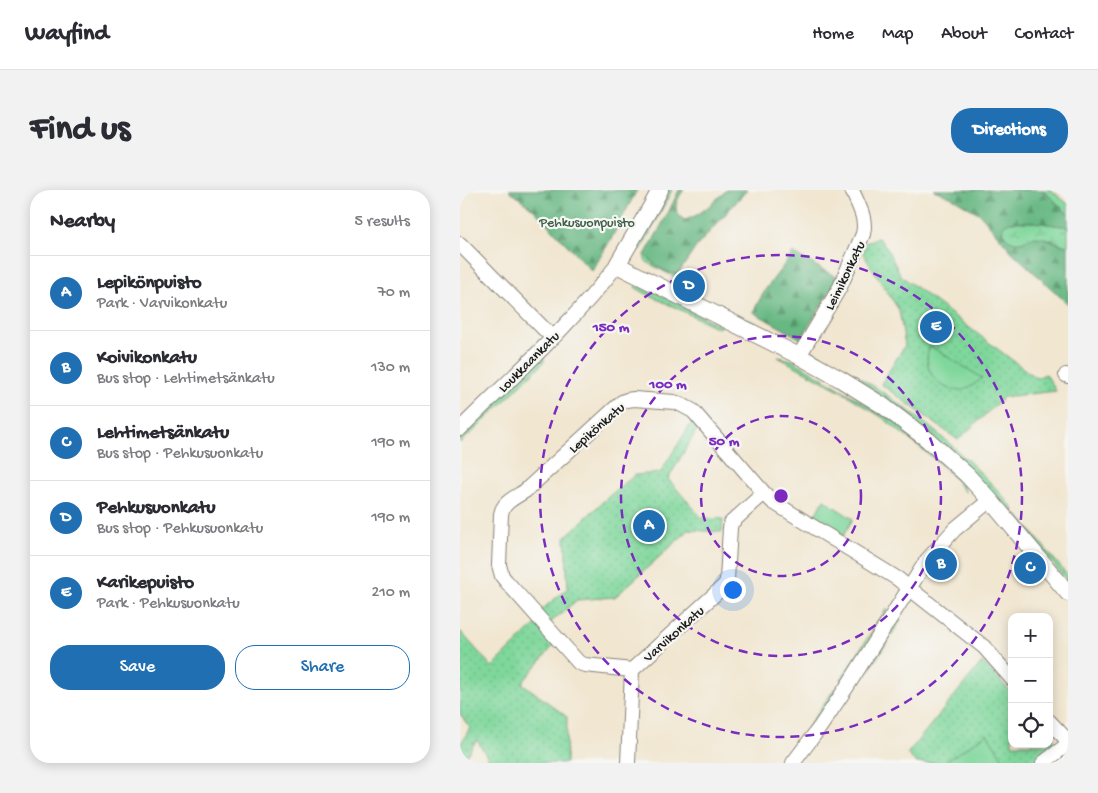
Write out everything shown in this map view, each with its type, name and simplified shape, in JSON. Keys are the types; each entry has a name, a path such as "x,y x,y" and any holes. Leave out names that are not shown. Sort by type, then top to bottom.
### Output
{"main road":[{"name":"Loukkaankatu","path":"617,265 660,190"},
{"path":"617,265 799,356 863,392 928,440 955,464 990,500 1068,593"}],"street":[{"name":"Leimikonkatu","path":"799,356 840,287 864,234 864,218 852,190"},
{"path":"460,244 552,337"},
{"name":"Loukkaankatu","path":"460,429 552,337 617,265"},
{"name":"Lepikönkatu","path":"632,670 579,663 506,581 500,571 499,560 501,514 503,508 525,491 618,406 626,400 634,399 674,402 693,411 764,493 779,505 910,588 984,647 1008,674"},
{"name":"Varvikonkatu","path":"628,763 632,670 725,585 727,580 731,523 764,493"},
{"path":"793,763 837,703 927,560 946,537 990,500"},
{"path":"1043,763 1068,743 1053,726"}],"green space":[{"name":"Pehkusuonpuisto","path":"509,190 637,190 592,271 533,209"},
{"path":"667,190 672,190 642,248 636,248"},
{"path":"679,190 684,190 677,202 676,210 685,220 702,212 726,190 747,190 696,247 678,274 673,274 660,268 645,255"},
{"path":"934,190 1043,190 1068,214 1068,227 1033,222 1011,222 1020,242 1036,236 1068,247 1068,304 1012,252 980,214 951,197"},
{"path":"1043,190 1051,190 1068,204 1068,214"},
{"path":"1010,222 1033,222 1068,227 1068,247 1041,237 1033,237 1020,242 1010,240 1003,233 1003,226"},
{"path":"878,238 885,245 901,276 1036,378 1046,374 1056,391 1004,397 958,440 881,384 905,345 899,310 863,254 866,242"},
{"path":"793,253 838,278 801,339 753,312 765,290"},
{"path":"645,255 665,270 688,279 686,283 647,262"},
{"path":"637,283 721,326 718,328 643,292 635,287"},
{"path":"738,315 798,344 796,346 735,316"},
{"path":"930,346 982,378 972,386 961,390 945,387 933,377 929,370 927,362"},
{"path":"812,351 870,384 921,420 969,461 1014,510 1010,513 813,355"},
{"path":"778,357 792,360 898,423 963,482 965,492 944,467 883,418 841,391"},
{"path":"544,358 544,362 460,443 460,436"},
{"path":"692,422 698,428 668,479 702,518 723,519 722,532 689,530 615,597 577,600 550,623 539,612 568,588 565,537 635,475 660,473"},
{"path":"824,500 853,519 843,536 813,518"},
{"path":"1018,515 1068,576 1068,582 1015,517"},
{"path":"886,609 888,610 842,682 841,679"},
{"path":"898,617 901,620 874,663 871,664 870,661"},
{"path":"536,624 554,645 522,683 567,717 566,763 491,763 477,740 460,763 460,745 470,728 460,714 460,631 492,667"},
{"path":"982,662 1008,689 1008,748 1051,748 1030,763 917,763 907,754"},
{"path":"835,688 838,691 788,760 785,763 780,763 808,727"},
{"path":"987,734 1006,763 943,763"}],"place":[{"name":"Pehkusuonkatu","path":"689,286"},
{"name":"Karikepuisto","path":"936,327"},
{"name":"Lepikönpuisto","path":"649,526"},
{"name":"Koivikonkatu","path":"941,564"},
{"name":"Lehtimetsänkatu","path":"1030,568"}]}
